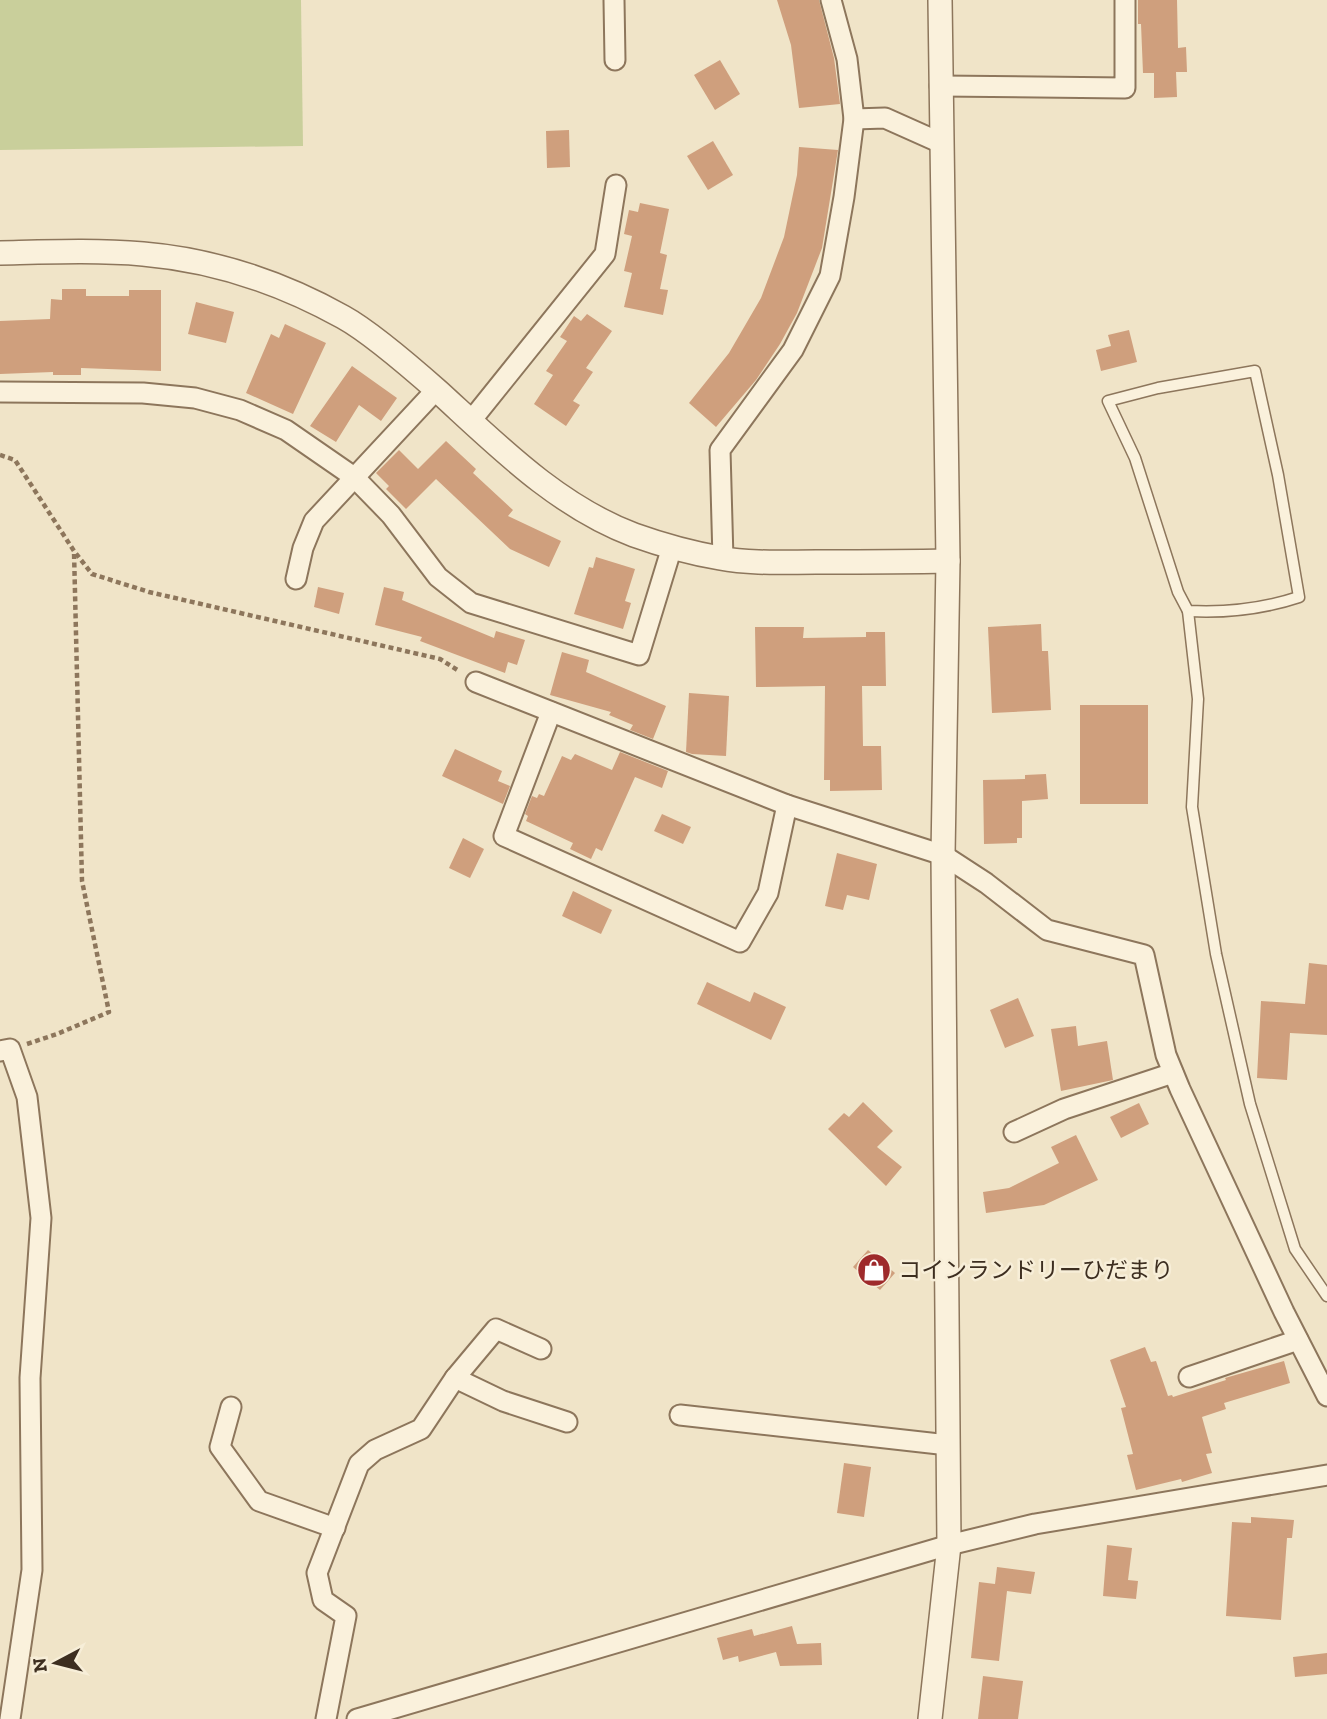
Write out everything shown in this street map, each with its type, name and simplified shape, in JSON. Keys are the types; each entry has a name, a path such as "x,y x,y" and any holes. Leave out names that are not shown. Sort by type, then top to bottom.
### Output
{"street":[{"path":"614,0 615,60"},
{"path":"723,559 720,450 793,350 830,276 844,197 853,120 847,59 831,0"},
{"path":"930,1719 949,1545 943,855 948,561 940,0"},
{"path":"940,86 1125,88 1125,0"},
{"path":"853,120 885,118 941,143"},
{"path":"470,422 605,254 616,185"},
{"path":"0,253 142,254 196,261 292,292 345,318 436,390 504,453 540,482 589,513 632,534 672,547 723,559 780,562 948,561"},
{"path":"296,579 303,548 314,521 436,390"},
{"path":"0,392 143,393 194,398 240,410 286,430 354,477 391,515 438,578 471,603 639,655 672,547"},
{"path":"476,682 787,805 943,855 986,883 1047,930 1143,955 1166,1055 1173,1073 1298,1340 1326,1392"},
{"path":"551,712 504,836 740,942 768,892 787,805"},
{"path":"5,1050 27,1097 41,1217 30,1378 32,1570 8,1719"},
{"path":"1014,1132 1065,1110 1173,1073"},
{"path":"326,1719 346,1616 323,1600 317,1573 359,1464 375,1450 421,1429 455,1378 496,1329 541,1349"},
{"path":"1189,1377 1298,1340"},
{"path":"455,1378 503,1401 567,1422"},
{"path":"231,1407 220,1447 259,1501 335,1528"},
{"path":"680,1415 948,1445"},
{"path":"356,1719 949,1545 1035,1524 1327,1475"},
{"path":"0,1711 8,1719"}],"lane":[{"path":"1188,611 1228,611 1274,605 1299,597 1278,475 1255,371 1158,388 1108,401 1135,458 1178,592 1188,611 1198,699 1192,807 1216,954 1250,1104 1295,1249 1327,1296"}],"path":[{"path":"0,455 16,460 74,551 92,574 149,592 440,659 476,682"},
{"path":"5,1050 57,1034 109,1012 82,881 74,551"}],"green space":[{"path":"0,0 301,0 303,146 0,150"}],"building":[{"path":"777,0 819,0 834,58 840,104 799,108 791,45"},
{"path":"1138,0 1177,0 1178,48 1186,47 1187,72 1176,72 1177,97 1154,98 1154,73 1143,73"},
{"path":"720,60 740,94 715,110 694,75"},
{"path":"569,130 570,167 547,168 546,131"},
{"path":"713,141 733,175 708,190 687,156"},
{"path":"799,147 838,150 822,248 797,313 780,344 756,380 716,427 689,403 729,353 761,298 784,237 797,175"},
{"path":"640,203 669,209 660,253 667,255 660,289 668,290 663,315 624,307 632,273 624,271 632,236 624,234 629,210 638,212"},
{"path":"62,289 86,289 86,296 129,296 129,290 161,290 161,371 81,368 81,375 53,375 53,372 0,374 0,321 50,319 51,299 62,300"},
{"path":"196,302 234,312 226,343 188,334"},
{"path":"587,314 612,331 586,368 593,372 573,401 580,405 566,426 534,404 553,375 546,371 567,341 560,337 574,316 581,321"},
{"path":"285,324 326,343 293,414 246,393 271,334 279,338"},
{"path":"1129,330 1137,362 1101,371 1096,350 1111,346 1108,335"},
{"path":"352,366 397,398 381,421 359,405 336,442 310,426"},
{"path":"446,441 476,469 473,473 513,510 508,516 561,541 549,567 510,549 436,479 406,509 386,489 389,486 376,473 399,450 418,469"},
{"path":"596,557 635,569 625,601 631,603 623,629 574,614 589,567 593,568"},
{"path":"318,587 344,593 339,614 314,607"},
{"path":"384,587 404,592 402,600 494,638 496,631 525,640 517,665 508,662 505,673 420,641 422,637 375,625"},
{"path":"1041,624 1042,651 1048,651 1051,710 992,713 988,627"},
{"path":"755,627 804,627 803,638 866,637 866,632 885,632 886,686 862,686 863,746 881,746 882,790 830,791 830,780 824,780 825,686 756,687"},
{"path":"562,652 589,660 586,672 666,706 653,739 630,730 633,725 609,715 611,712 550,695"},
{"path":"689,693 729,696 726,756 686,752"},
{"path":"1080,705 1148,705 1148,804 1080,804"},
{"path":"455,749 502,771 498,781 510,786 503,804 442,776"},
{"path":"620,752 668,771 662,788 635,777 602,851 596,848 591,859 570,849 573,843 526,821 528,816 525,814 532,796 544,796 562,756 571,760 575,754 612,770"},
{"path":"1046,774 1048,799 1022,801 1022,838 1017,838 1017,843 984,844 983,780 1025,779 1025,775"},
{"path":"662,814 691,827 683,844 654,831"},
{"path":"463,838 484,849 470,878 449,868"},
{"path":"837,853 877,864 869,900 847,895 843,910 825,906"},
{"path":"573,891 612,910 601,934 562,916"},
{"path":"1309,963 1327,965 1327,1035 1290,1033 1287,1080 1257,1078 1261,1001 1305,1004"},
{"path":"707,982 750,1002 754,992 786,1007 771,1040 697,1004"},
{"path":"1018,998 1034,1036 1005,1048 990,1010"},
{"path":"1076,1026 1078,1046 1107,1041 1113,1080 1061,1091 1051,1029"},
{"path":"863,1102 893,1131 877,1147 902,1167 886,1186 828,1129 844,1113 849,1117"},
{"path":"1139,1103 1149,1124 1121,1138 1110,1117"},
{"path":"1076,1135 1098,1180 1044,1205 986,1213 983,1192 1009,1188 1059,1163 1051,1147"},
{"name":"コインランドリーひだまり","path":"868,1250 895,1273 880,1290 853,1267"},
{"path":"1145,1347 1151,1362 1156,1361 1168,1396 1173,1397 1284,1361 1290,1383 1224,1403 1226,1409 1202,1417 1212,1453 1206,1454 1212,1473 1182,1482 1181,1479 1136,1490 1127,1455 1133,1454 1121,1408 1126,1407 1110,1360"},
{"path":"844,1463 871,1467 864,1517 837,1513"},
{"path":"1251,1517 1294,1520 1292,1538 1287,1538 1281,1620 1226,1616 1232,1522 1251,1523"},
{"path":"1107,1545 1132,1548 1128,1580 1138,1581 1136,1599 1103,1596"},
{"path":"997,1567 1035,1572 1031,1594 1007,1591 999,1661 971,1658 979,1582 995,1584"},
{"path":"792,1626 797,1644 821,1643 822,1665 780,1666 776,1652 739,1662 738,1656 723,1660 717,1638 752,1629 754,1636"},
{"path":"1327,1653 1327,1674 1295,1677 1293,1657"},
{"path":"983,1676 1023,1681 1018,1719 978,1719"}],"place":[{"name":"コインランドリーひだまり","path":"874,1270"}]}
